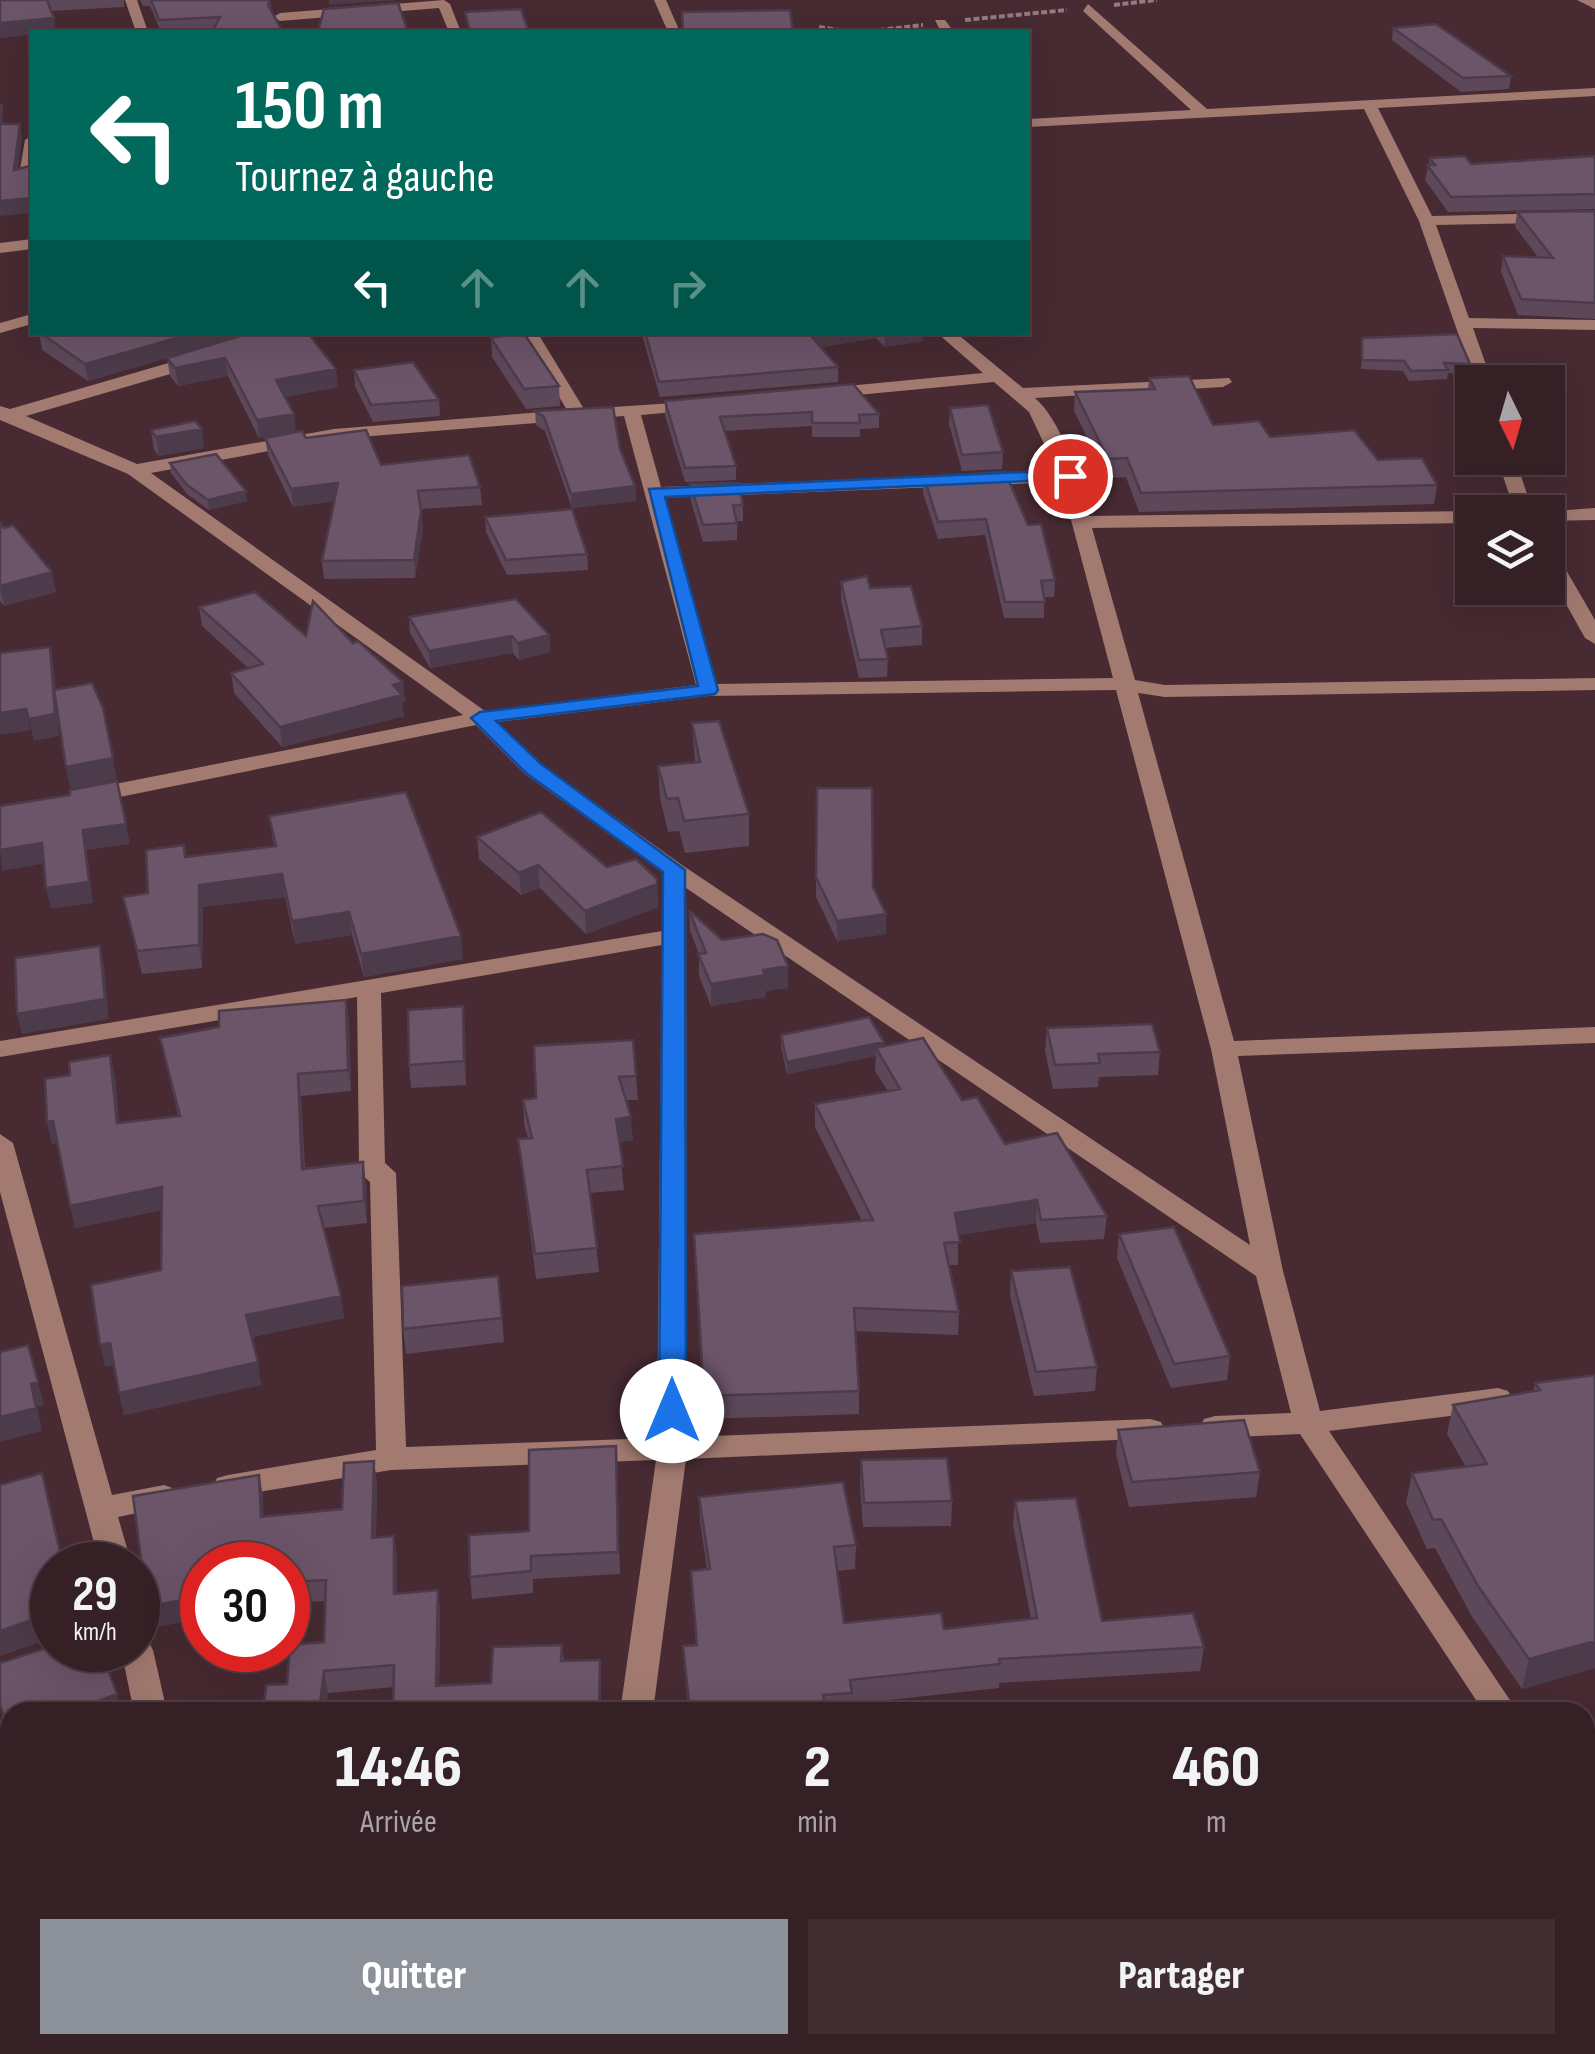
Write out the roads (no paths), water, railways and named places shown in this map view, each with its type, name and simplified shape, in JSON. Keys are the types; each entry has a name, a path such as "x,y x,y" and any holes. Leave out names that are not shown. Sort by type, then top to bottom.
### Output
{"street":[{"path":"132,0 141,30"},
{"path":"276,0 285,30"},
{"path":"660,0 673,30"},
{"path":"1583,0 1595,5"},
{"path":"280,17 444,4 455,30"},
{"path":"1088,8 1203,113"},
{"path":"1032,118 1369,106 1595,92"},
{"path":"1569,93 1595,115"},
{"path":"1369,106 1427,221 1478,365"},
{"path":"0,180 28,178"},
{"path":"1427,221 1595,217"},
{"path":"0,248 30,244"},
{"path":"0,328 30,320"},
{"path":"1464,323 1595,324"},
{"path":"530,335 577,412"},
{"path":"947,335 1036,409 1070,476 1224,1048 1269,1272 1308,1423 1495,1702"},
{"path":"3,414 218,354"},
{"path":"804,395 1224,382"},
{"path":"135,470 334,434 708,404"},
{"path":"632,412 708,690"},
{"path":"3,414 135,470 480,718 534,768 674,870 1269,1272"},
{"path":"655,493 1070,476"},
{"path":"1565,515 1595,514"},
{"path":"1081,522 1455,517"},
{"path":"1565,586 1595,638"},
{"path":"58,802 480,718 708,690 1123,684 1165,691 1595,684"},
{"path":"638,1702 672,1451 674,870"},
{"path":"0,1049 674,936"},
{"path":"369,987 372,1163 374,1174 383,1174 391,1459"},
{"path":"1224,1048 1595,1034"},
{"path":"0,1143 110,1542"},
{"path":"102,1508 391,1459 672,1451 1308,1423 1518,1396"},
{"path":"142,1672 149,1702"}]}
